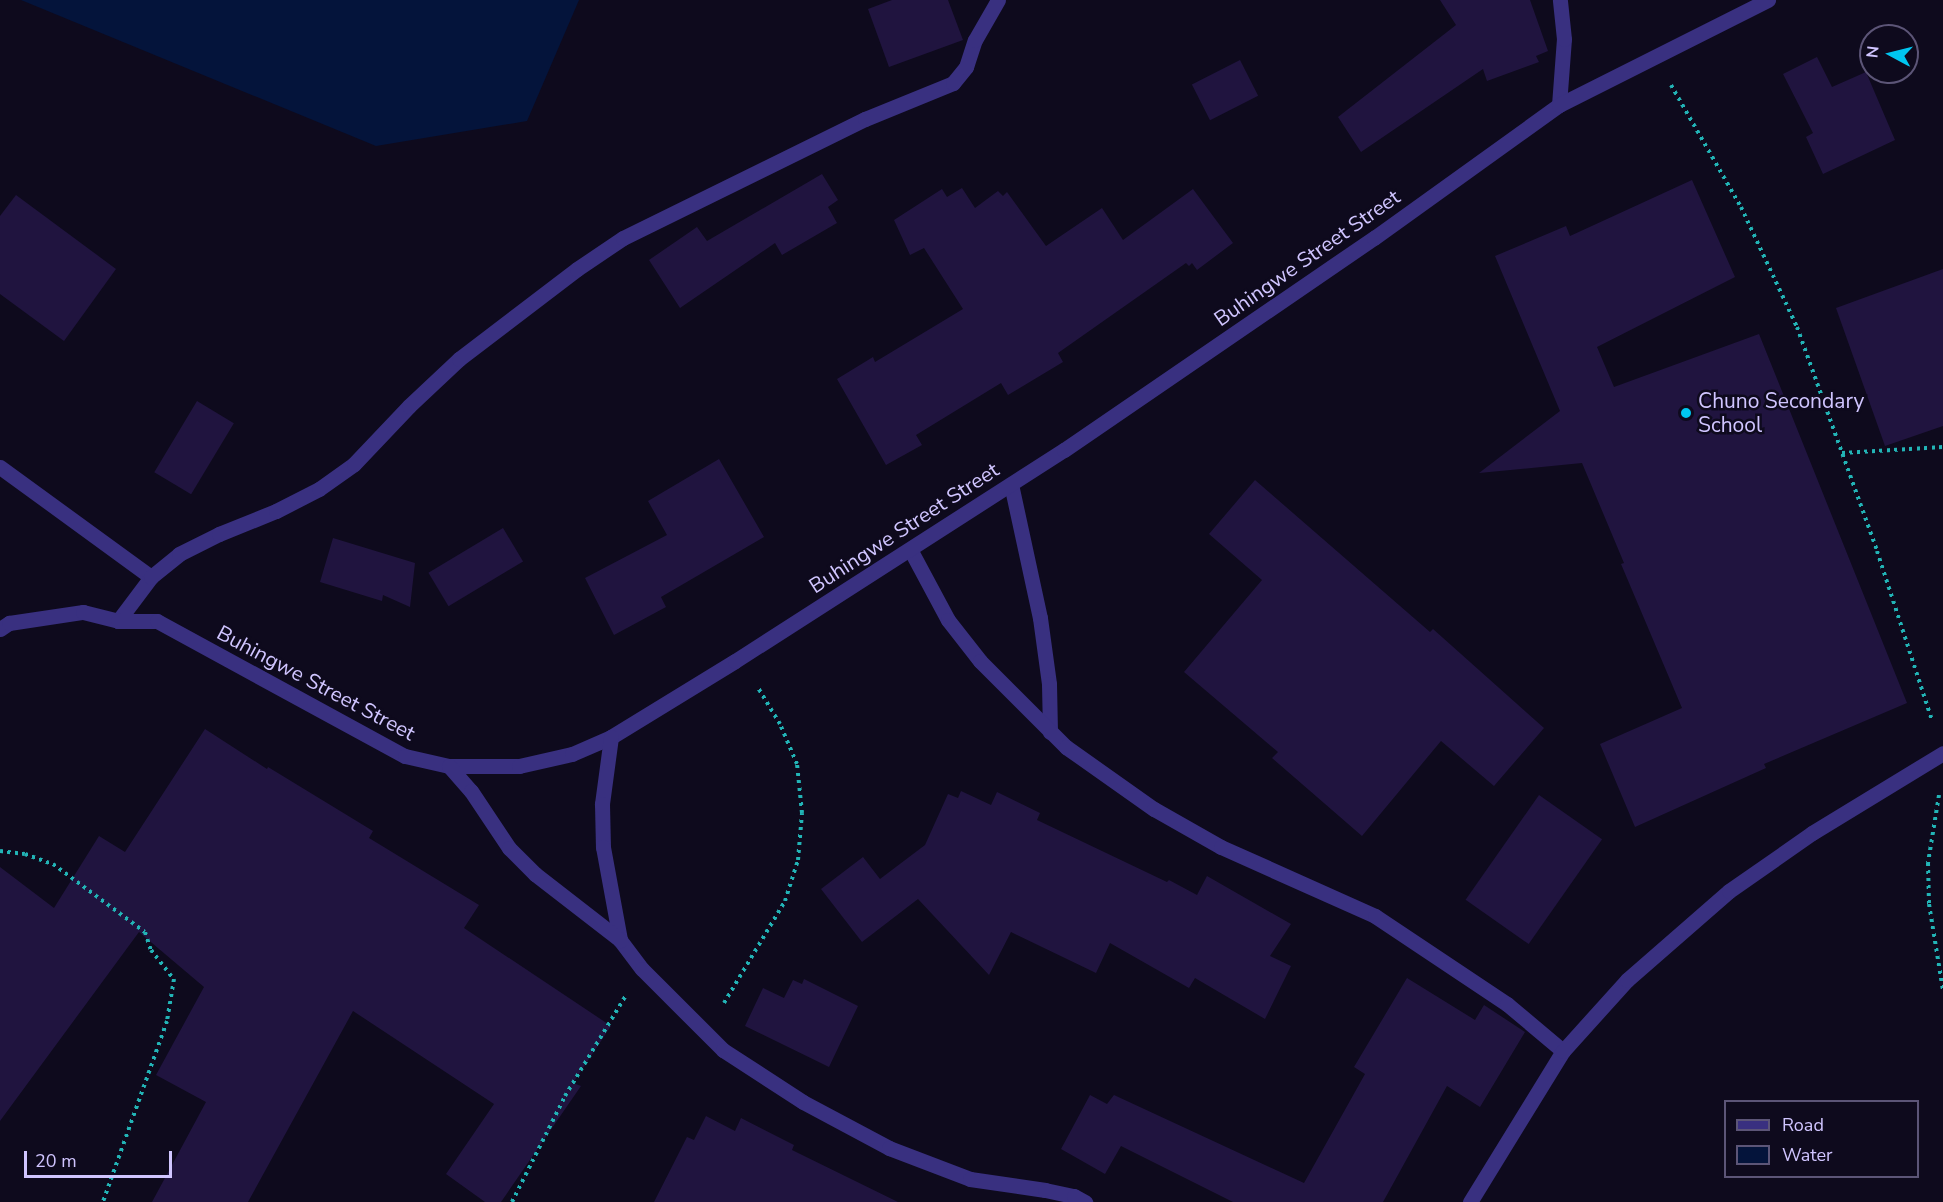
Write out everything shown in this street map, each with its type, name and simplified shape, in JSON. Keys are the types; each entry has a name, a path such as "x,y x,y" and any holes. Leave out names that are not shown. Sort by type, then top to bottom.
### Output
{"street":[{"path":"118,621 151,578 180,554 319,489 354,464 409,406 459,359 568,275 623,238 865,119 953,83 966,67 975,40 998,0"},
{"path":"1559,105 1564,39 1560,0"},
{"name":"Buhingwe Street Street","path":"0,629 9,623 82,612 118,621 157,621 405,756 449,766 519,766 572,754 611,737 911,551 1374,238 1559,105 1656,59 1768,0"},
{"path":"0,467 151,578"},
{"path":"1011,484 1040,618 1048,684 1050,732"},
{"path":"911,551 948,620 980,661 1065,747 1154,809 1221,847 1375,916 1507,1004 1563,1051"},
{"path":"611,737 602,804 603,847 620,940"},
{"path":"1470,1202 1563,1051 1627,980 1729,891 1812,833 1943,753"},
{"path":"449,766 471,791 509,848 535,874 620,940 642,969 723,1050 803,1102 889,1148 969,1179 1045,1190 1074,1196 1085,1202"}],"path":[{"path":"1656,59 1746,217 1797,327 1900,617 1943,753 1938,812 1928,863 1929,904 1943,990"},
{"path":"1842,453 1943,447"},
{"path":"707,1034 785,901 798,860 802,813 797,764 780,724 762,692 735,661"},
{"path":"0,850 25,854 53,864 145,932 152,950 174,979 167,1021 103,1202"},
{"path":"512,1202 565,1096 642,969"}],"water":[{"path":"21,0 579,0 527,121 376,146"}],"building":[{"path":"892,0 948,0 963,40 889,67 868,9"},
{"path":"1440,0 1530,0 1548,51 1536,56 1539,62 1487,81 1483,69 1361,152 1338,117 1456,25"},
{"path":"1817,57 1832,87 1859,75 1859,84 1871,84 1895,140 1823,174 1806,137 1813,133 1783,74"},
{"path":"1240,60 1258,96 1210,120 1192,85"},
{"path":"822,174 838,200 828,207 837,223 782,255 775,243 680,308 649,260 697,227 707,241"},
{"path":"1692,180 1735,277 1597,347 1614,387 1759,334 1907,703 1764,764 1766,768 1635,827 1600,744 1682,708 1621,564 1624,563 1582,463 1479,473 1560,411 1495,256 1566,226 1570,236"},
{"path":"962,188 975,208 998,191 1003,196 1007,192 1046,246 1102,208 1123,240 1193,189 1233,243 1197,270 1192,263 1189,266 1186,263 1058,353 1063,362 1008,395 1001,383 916,435 922,445 886,465 837,379 873,357 875,362 963,309 924,248 910,255 894,220 942,189 947,197"},
{"path":"16,195 116,269 64,341 0,294 0,216"},
{"path":"1943,269 1943,426 1885,446 1836,308"},
{"path":"197,401 234,423 191,494 154,472"},
{"path":"719,459 764,537 661,597 666,607 614,635 585,578 667,535 648,501"},
{"path":"1255,480 1430,632 1433,629 1544,728 1494,786 1441,741 1362,836 1272,758 1278,752 1184,672 1262,580 1209,534"},
{"path":"503,528 523,561 449,606 428,573"},
{"path":"333,538 415,563 410,607 383,595 382,601 320,582"},
{"path":"205,729 267,769 268,767 373,831 369,838 479,905 464,928 611,1026 573,1083 581,1086 501,1202 485,1202 446,1174 494,1104 353,1011 248,1202 152,1202 206,1102 156,1075 204,987 139,932 0,1121 0,867 54,908 99,836 125,852"},
{"path":"961,791 991,805 997,792 1040,813 1037,820 1197,895 1207,876 1291,924 1270,956 1291,966 1265,1019 1195,978 1189,988 1110,943 1096,973 1011,932 989,975 918,899 862,942 821,889 863,857 880,879 925,845 948,794 958,798"},
{"path":"1539,795 1602,839 1529,944 1466,900"},
{"path":"1407,978 1475,1020 1484,1005 1525,1032 1480,1107 1447,1086 1383,1202 1233,1202 1121,1146 1105,1174 1061,1149 1090,1095 1107,1104 1114,1095 1304,1183 1365,1074 1354,1067"},
{"path":"804,979 858,1006 829,1067 745,1026 763,988 784,998 793,980 802,984"},
{"path":"706,1116 735,1131 741,1118 794,1145 792,1150 898,1202 654,1202 687,1137 694,1140"}],"place":[{"name":"Chuno Secondary School","path":"1686,413"}]}
